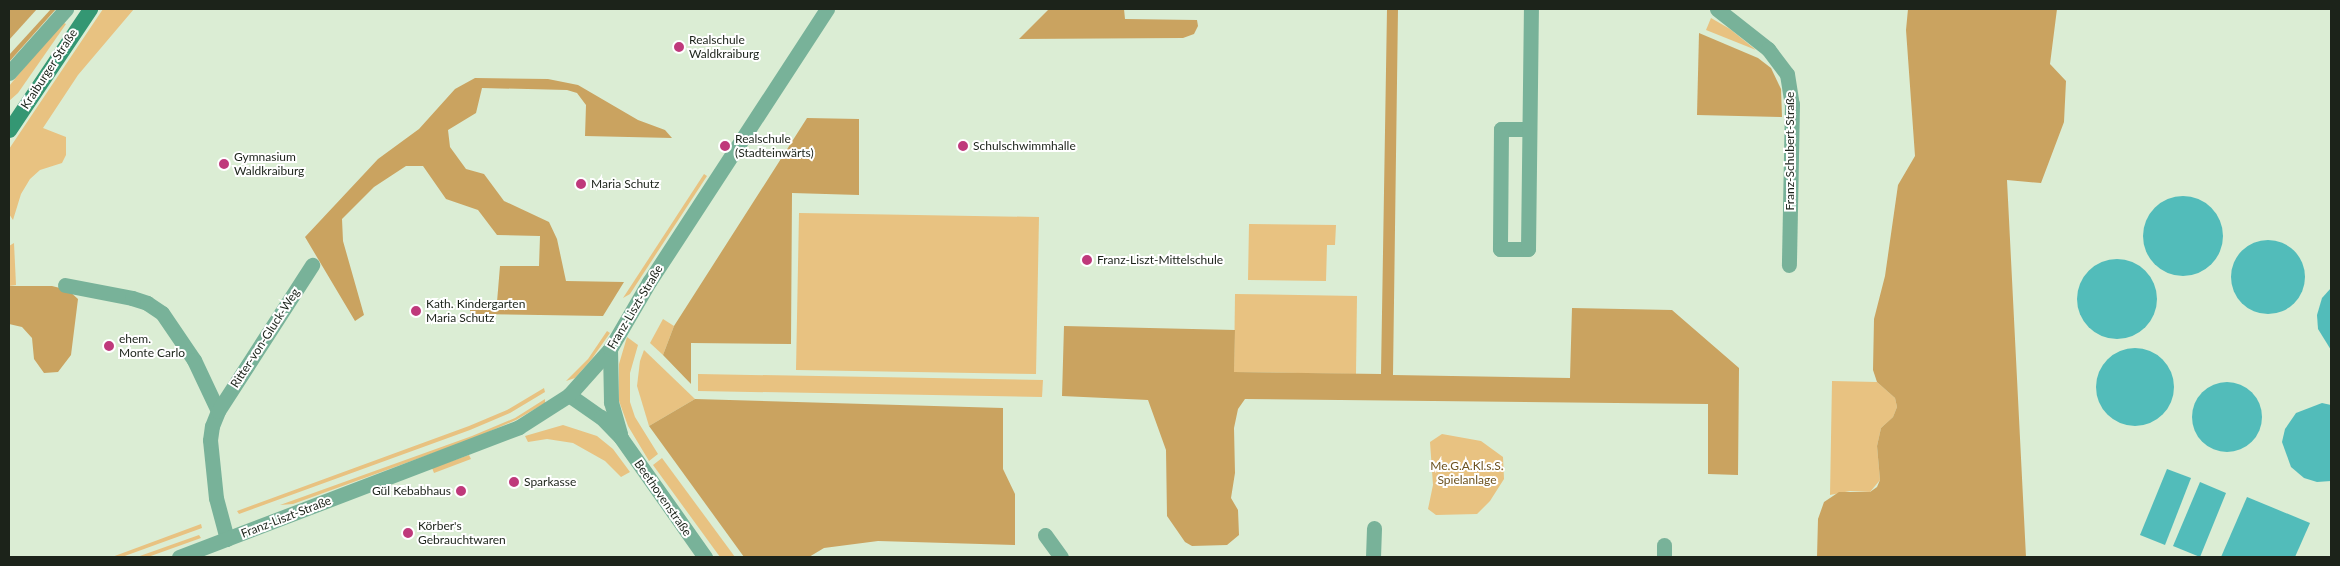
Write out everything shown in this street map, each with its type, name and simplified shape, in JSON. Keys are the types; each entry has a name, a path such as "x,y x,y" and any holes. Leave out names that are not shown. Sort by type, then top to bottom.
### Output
{"main road":[{"name":"Kraiburger Straße","path":"9,130 90,9"}],"street":[{"path":"9,74 66,9"},
{"name":"Franz-Liszt-Straße","path":"179,557 519,427 569,395 610,349 649,282 827,9"},
{"path":"1529,128 1501,128 1500,249 1528,249 1531,9"},
{"name":"Franz-Schubert-Straße","path":"1722,10 1768,48 1787,74 1792,104 1789,265"},
{"name":"Ritter-von-Gluck-Weg","path":"227,539 216,498 210,440 218,411 312,265"},
{"path":"65,285 147,303 162,313 194,360 218,411"},
{"name":"Beethovenstraße","path":"610,349 611,402 621,438"},
{"name":"Beethovenstraße","path":"569,395 601,417 621,438 702,556"},
{"path":"1373,557 1374,528"},
{"path":"1045,535 1061,557"}],"green space":[{"path":"103,9 134,9 78,75 43,128 66,137 66,155 62,163 40,170 30,179 21,194 13,220 9,214 9,149"},
{"path":"1711,18 1730,29 1756,50 1706,30"},
{"path":"62,22 66,24 18,93 9,101 9,86"},
{"path":"704,174 707,176 630,294 623,298"},
{"path":"799,213 1039,217 1036,374 796,370"},
{"path":"1249,224 1336,225 1335,245 1327,245 1326,281 1248,280"},
{"path":"14,243 16,285 9,286 9,246"},
{"path":"1235,294 1357,296 1356,374 1234,372"},
{"path":"663,319 674,326 663,355 650,343"},
{"path":"607,331 610,333 591,360 575,378 566,381 588,359"},
{"path":"627,337 638,345 630,373 630,402 635,417 658,454 649,461 628,426 619,401 619,364"},
{"path":"644,350 695,399 649,426 637,386 640,361"},
{"path":"698,374 1043,380 1042,397 698,391"},
{"path":"1832,381 1877,382 1895,398 1897,407 1893,417 1881,428 1877,446 1880,480 1870,492 1850,491 1830,495"},
{"path":"544,388 545,392 510,413 470,430 239,514 237,511 469,426 507,410"},
{"path":"545,399 545,403 516,420 472,439 293,504 280,505 472,436 515,418"},
{"path":"563,425 597,436 613,449 630,472 621,477 605,461 573,443 547,439 528,442 525,436"},
{"name":"Me.G.A.Kl.s.S. Spielanlage","path":"1442,434 1481,441 1503,457 1504,479 1490,501 1477,514 1436,515 1428,509 1433,485 1430,442"},
{"path":"469,455 471,459 434,473 432,468"},
{"path":"662,458 735,557 720,557 653,465"},
{"path":"201,524 202,528 122,557 112,557"},
{"path":"199,535 201,538 148,557 137,557"}],"shaded area":[{"path":"9,9 37,9 9,40"},
{"path":"51,9 56,9 9,62 9,55"},
{"path":"1049,9 1124,9 1125,19 1197,20 1198,26 1194,34 1183,38 1019,39"},
{"path":"1387,9 1398,9 1393,375 1570,378 1572,308 1672,310 1739,368 1738,475 1708,474 1708,404 1245,399 1238,409 1234,428 1235,473 1231,498 1238,510 1239,535 1227,545 1192,546 1185,542 1167,516 1166,450 1148,400 1062,396 1064,326 1235,330 1234,372 1381,374"},
{"path":"1908,9 2057,9 2050,64 2066,81 2064,122 2041,183 2007,180 2026,557 1817,557 1818,519 1824,502 1839,492 1870,492 1877,487 1880,480 1877,446 1881,428 1893,417 1897,407 1895,398 1877,382 1873,370 1874,319 1885,276 1898,185 1915,156 1906,30"},
{"path":"1699,33 1758,58 1771,68 1781,89 1782,117 1697,115"},
{"path":"475,78 548,79 578,85 638,120 665,130 672,138 585,136 586,105 577,93 567,90 482,88 476,113 448,130 450,147 466,169 484,174 504,201 549,222 557,239 566,281 624,282 603,316 470,314 470,308 497,302 500,266 539,266 540,236 497,235 478,210 446,199 423,166 406,166 374,187 342,219 343,241 364,315 355,321 305,237 378,159 419,129 455,89"},
{"path":"807,118 859,119 859,195 792,193 791,344 691,343 691,384 663,355 674,326"},
{"path":"9,286 52,286 68,290 78,299 71,355 58,372 44,373 34,359 32,338 22,327 9,324"},
{"path":"695,399 1003,408 1003,469 1015,494 1015,545 878,541 824,548 809,557 744,557 649,426"}],"water":[{"path":"2183,196 2198,199 2211,208 2220,221 2223,236 2220,251 2211,264 2198,273 2183,276 2168,273 2155,264 2146,251 2143,236 2146,221 2155,208 2168,199"},
{"path":"2268,240 2282,243 2294,251 2302,263 2305,277 2302,291 2294,303 2282,311 2268,314 2254,311 2242,303 2234,291 2231,277 2234,263 2242,251 2254,243"},
{"path":"2117,259 2132,262 2145,271 2154,284 2157,299 2154,314 2145,327 2132,336 2117,339 2102,336 2089,327 2080,314 2077,299 2080,284 2089,271 2102,262"},
{"path":"2331,288 2331,350 2318,329 2317,315 2322,298"},
{"path":"2127,348 2143,348 2157,354 2168,365 2174,379 2174,395 2168,409 2157,420 2143,426 2127,426 2113,420 2102,409 2096,395 2096,379 2102,365 2113,354"},
{"path":"2220,382 2234,382 2247,388 2256,397 2262,410 2260,430 2252,442 2234,452 2220,452 2207,446 2198,437 2192,424 2192,410 2198,397 2207,388"},
{"path":"2322,403 2331,405 2331,481 2317,482 2304,478 2291,467 2282,442 2285,429 2296,413"},
{"path":"2167,469 2191,478 2165,545 2140,535"},
{"path":"2200,482 2226,493 2200,557 2173,546"},
{"path":"2247,497 2310,523 2295,557 2221,557"}],"place":[{"name":"Realschule Waldkraiburg","path":"679,47"},
{"name":"Realschule (Stadteinwärts)","path":"725,146"},
{"name":"Schulschwimmhalle","path":"963,146"},
{"name":"Gymnasium Waldkraiburg","path":"224,164"},
{"name":"Maria Schutz","path":"581,184"},
{"name":"Franz-Liszt-Mittelschule","path":"1087,260"},
{"name":"Kath. Kindergarten Maria Schutz","path":"416,311"},
{"name":"ehem. Monte Carlo","path":"109,346"},
{"name":"Sparkasse","path":"514,482"},
{"name":"Gül Kebabhaus","path":"461,491"},
{"name":"Körber's Gebrauchtwaren","path":"408,533"}]}
